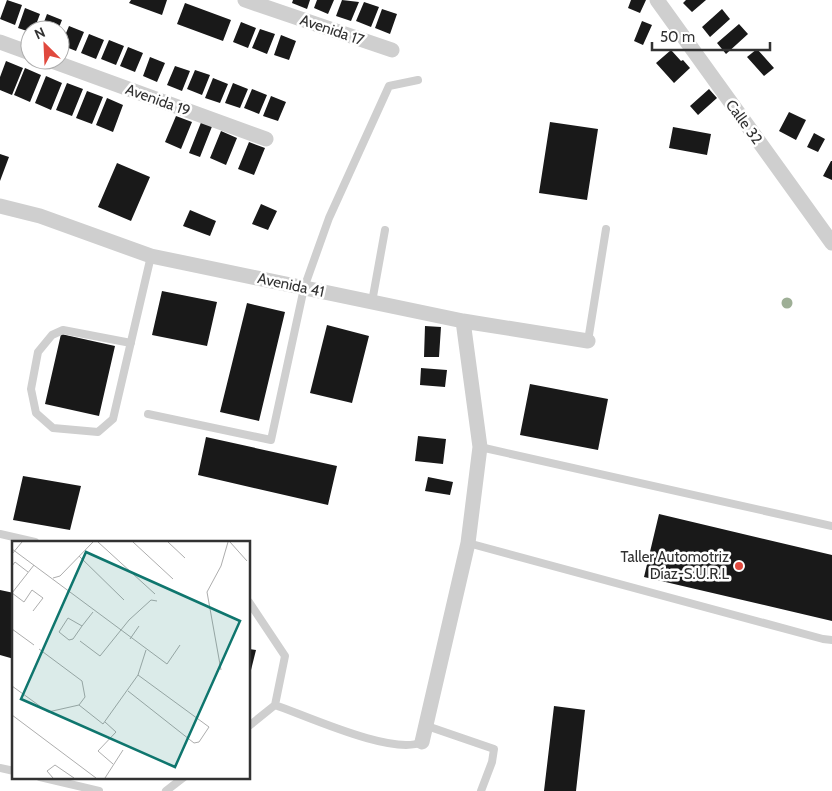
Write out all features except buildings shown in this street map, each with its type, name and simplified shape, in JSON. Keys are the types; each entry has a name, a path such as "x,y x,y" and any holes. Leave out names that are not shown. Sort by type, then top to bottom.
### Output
{"street":[{"name":"Avenida 17","path":"245,0 392,50"},
{"name":"Calle 32","path":"657,0 832,243"},
{"path":"0,42 20,49"},
{"name":"Avenida 19","path":"70,68 266,140"},
{"name":"Avenida 41","path":"0,206 40,216 151,256 463,321 588,341"},
{"path":"422,742 468,543 480,447 463,321"}],"lane":[{"path":"148,414 271,440 304,288 329,218 390,86 418,80"},
{"path":"588,341 606,229"},
{"path":"372,302 385,230"},
{"path":"131,343 63,330 52,334 38,352 31,389 36,413 53,428 98,432 113,419 131,343 151,256"},
{"path":"480,447 832,526"},
{"path":"0,534 31,541"},
{"path":"468,543 832,640"},
{"path":"250,604 285,656 275,704 250,725"},
{"path":"275,704 351,733 392,745 416,745 422,742"},
{"path":"426,726 494,749 492,762 481,791"},
{"path":"44,778 99,791"},
{"path":"166,791 183,778"}],"place":[{"name":"Taller Automotriz Díaz-S.U.R.L","path":"739,566"}]}
